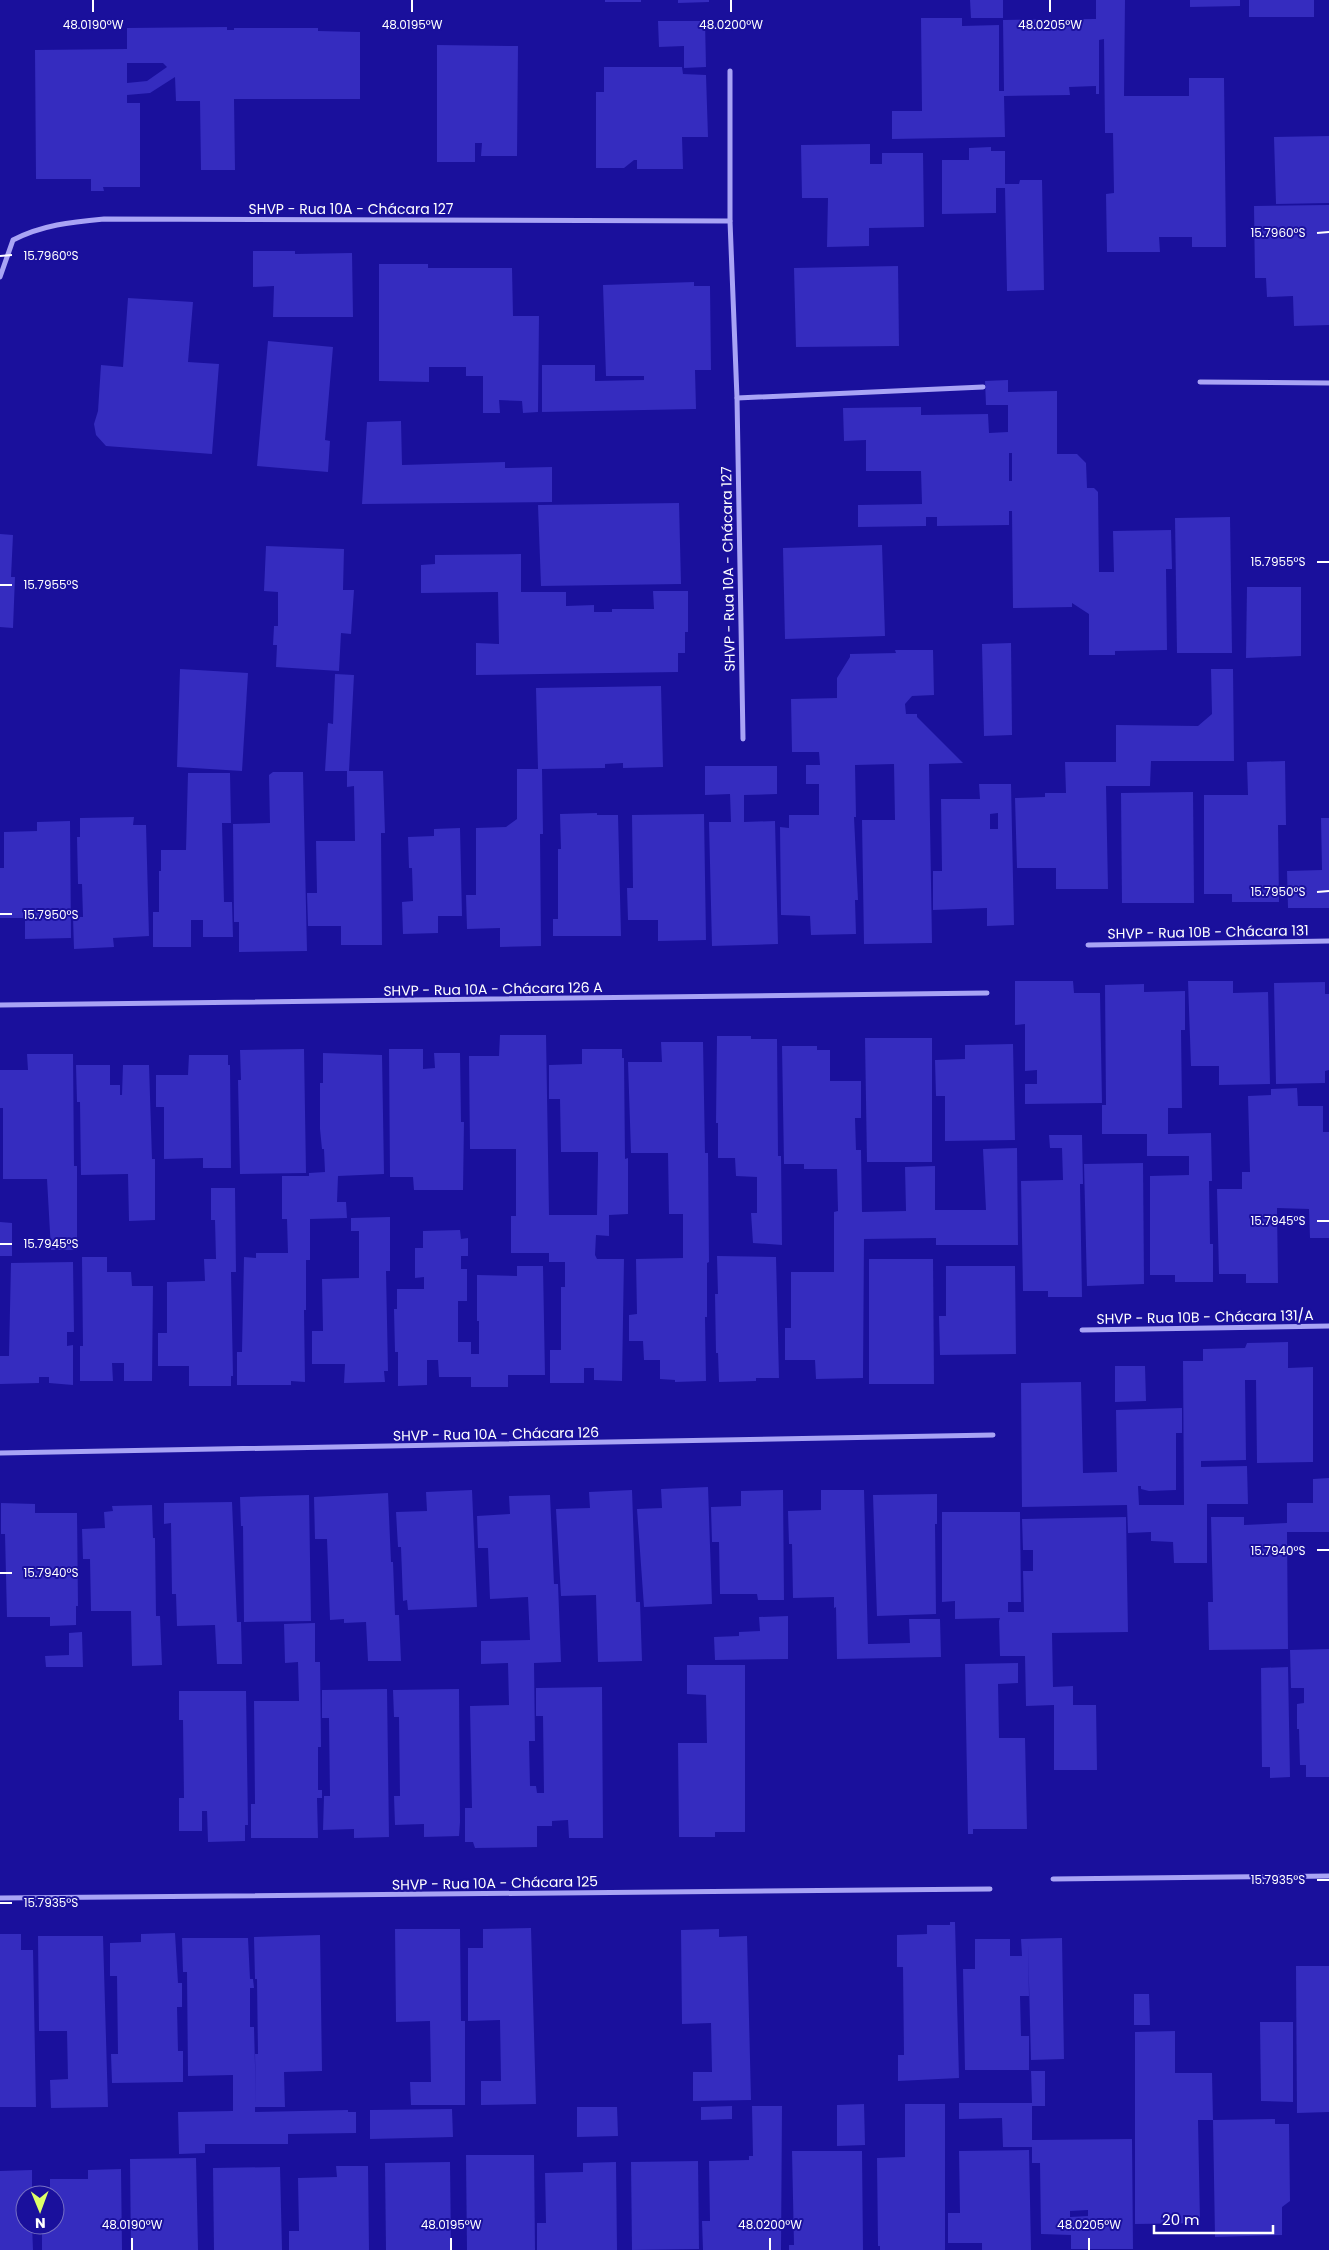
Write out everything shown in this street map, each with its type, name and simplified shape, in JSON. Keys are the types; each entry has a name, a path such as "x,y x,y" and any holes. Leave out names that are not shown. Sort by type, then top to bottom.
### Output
{"street":[{"name":"SHVP - Rua 10A - Chácara 127","path":"730,71 730,221 737,398 743,740"},
{"name":"SHVP - Rua 10A - Chácara 127","path":"0,277 13,240 32,230 65,222 104,219 730,221"},
{"path":"1200,382 1329,383"},
{"path":"737,398 983,387"},
{"name":"SHVP - Rua 10B - Chácara 131","path":"1088,945 1329,941"},
{"name":"SHVP - Rua 10A - Chácara 126 A","path":"0,1006 987,994"},
{"name":"SHVP - Rua 10B - Chácara 131/A","path":"1082,1330 1329,1326"},
{"name":"SHVP - Rua 10A - Chácara 126","path":"0,1454 409,1448 993,1435"},
{"path":"1053,1879 1329,1876"},
{"name":"SHVP - Rua 10A - Chácara 125","path":"0,1898 990,1889"}],"building":[{"path":"605,0 641,0 641,2 605,2"},
{"path":"678,0 709,0 709,2 678,3"},
{"path":"970,0 1003,0 1003,18 971,18"},
{"path":"1096,0 1125,0 1124,96 1189,96 1189,78 1224,78 1226,247 1192,247 1192,237 1159,237 1160,252 1107,252 1106,194 1114,193 1113,133 1105,133 1104,39 1099,40 1099,94 1096,94 1096,86 1069,87 1070,95 1004,96 1005,137 892,139 892,111 922,111 921,18 962,18 962,26 999,25 999,91 1004,91 1003,20 1096,19"},
{"path":"1190,0 1240,0 1240,6 1190,7"},
{"path":"1249,0 1314,0 1314,17 1249,17"},
{"path":"658,21 705,21 706,67 684,68 684,46 659,47"},
{"path":"227,27 227,30 234,30 234,28 318,28 318,31 360,32 360,99 234,99 235,170 201,170 200,101 176,101 175,77 150,93 127,95 127,103 140,103 140,187 103,187 104,191 91,191 91,179 36,179 35,50 127,49 127,28","holes":["127,63 163,63 167,67 147,81 127,83"]},
{"path":"437,45 518,46 517,156 481,156 482,143 475,143 475,162 437,162"},
{"path":"604,67 682,67 683,74 706,75 708,137 682,137 683,169 637,169 637,160 634,160 624,168 596,168 596,92 604,92"},
{"path":"1329,136 1329,203 1276,204 1274,137"},
{"path":"870,144 870,164 882,164 882,153 923,153 924,227 869,228 869,246 827,247 828,198 802,198 801,145"},
{"path":"991,147 991,151 1005,151 1005,184 1019,184 1020,180 1042,180 1044,290 1007,291 1005,188 996,188 996,213 942,214 942,160 969,160 969,148"},
{"path":"1329,205 1329,325 1294,326 1293,296 1267,297 1266,278 1255,278 1254,206"},
{"path":"253,251 295,251 295,254 352,253 353,317 273,317 274,286 253,287"},
{"path":"379,264 428,264 428,268 512,268 513,316 539,316 538,412 523,413 522,401 499,400 500,413 483,413 483,376 466,376 466,367 429,367 429,382 379,381"},
{"path":"898,266 899,346 796,347 794,268"},
{"path":"694,282 694,286 710,286 711,370 695,370 696,409 542,412 542,365 595,365 595,381 644,380 644,376 606,376 603,285"},
{"path":"128,298 193,302 188,362 219,364 212,454 106,446 96,435 94,424 98,411 101,365 123,367"},
{"path":"268,341 333,347 325,440 330,441 328,472 257,466"},
{"path":"1008,380 1008,392 1057,391 1057,454 1077,454 1086,463 1087,488 1094,488 1098,492 1099,572 1114,572 1113,531 1171,530 1172,569 1166,569 1167,650 1115,651 1115,655 1089,655 1089,614 1072,603 1072,607 1013,608 1012,511 1009,511 1009,525 937,526 937,517 926,517 926,526 858,527 858,505 922,504 921,471 866,471 866,440 844,441 843,408 921,407 921,415 988,414 989,433 1008,432 1008,405 986,405 985,381","holes":["1009,453 1012,453 1012,481 1009,481"]},
{"path":"401,421 402,465 505,462 505,468 552,467 552,502 362,504 367,422"},
{"path":"679,503 681,584 541,586 538,505"},
{"path":"1230,517 1232,653 1177,653 1175,518"},
{"path":"0,534 13,535 11,577 15,577 13,628 0,627"},
{"path":"882,545 885,636 785,639 783,548"},
{"path":"266,546 344,549 343,590 354,590 351,634 341,633 339,671 276,667 277,645 273,645 274,626 278,626 278,592 264,591"},
{"path":"521,554 521,592 566,592 566,606 594,605 594,612 612,612 612,609 654,609 653,591 688,591 688,632 685,632 685,653 678,653 678,672 476,675 476,643 499,644 498,592 421,593 421,565 435,564 435,555"},
{"path":"1247,587 1301,587 1301,656 1246,658"},
{"path":"1011,643 1012,735 984,736 982,644"},
{"path":"895,650 933,650 934,695 912,696 905,704 906,714 917,714 917,717 963,763 929,764 932,943 864,944 862,820 895,820 894,764 855,765 856,817 854,817 858,900 855,900 856,934 811,935 810,916 781,915 780,827 789,828 789,815 819,815 819,784 806,784 806,765 820,765 819,752 792,752 791,699 837,698 837,678 850,654 896,653"},
{"path":"180,669 248,673 242,771 177,767"},
{"path":"1211,669 1233,669 1234,761 1151,761 1150,786 1106,786 1108,889 1056,889 1056,868 1017,868 1015,798 1045,797 1045,793 1066,793 1065,762 1116,762 1116,725 1198,726 1212,714"},
{"path":"335,674 354,675 349,771 383,771 385,833 381,833 382,945 341,945 341,926 308,926 307,893 317,893 316,841 355,841 354,786 347,787 347,771 325,771 328,723 333,724"},
{"path":"661,686 663,767 623,768 623,763 605,764 605,768 542,769 543,834 540,834 541,946 500,947 500,928 467,929 466,895 476,895 476,828 506,827 517,819 517,769 538,769 536,688"},
{"path":"1285,761 1286,825 1278,825 1279,902 1232,902 1232,894 1204,894 1204,795 1248,795 1247,762"},
{"path":"705,766 777,766 777,794 744,795 744,822 775,821 778,944 712,946 709,822 731,822 730,794 705,795"},
{"path":"273,772 303,772 307,951 239,952 239,922 234,922 233,824 270,823 269,775"},
{"path":"188,773 230,773 231,823 222,823 224,902 232,902 233,937 203,937 203,920 191,920 191,947 153,947 153,912 159,912 161,850 186,850"},
{"path":"979,784 1011,784 1014,925 987,926 987,908 933,910 933,871 942,871 941,799 980,799","holes":["998,813 998,829 990,829 990,814"]},
{"path":"1193,792 1194,903 1122,903 1121,793"},
{"path":"597,813 597,815 618,815 621,936 553,936 553,919 558,919 558,849 561,849 560,814"},
{"path":"704,814 706,940 658,941 658,920 628,920 627,888 633,888 632,815"},
{"path":"134,817 133,825 146,825 149,936 113,938 114,947 74,949 73,917 83,917 82,884 78,884 77,837 80,837 80,818"},
{"path":"1321,818 1329,818 1329,908 1288,908 1287,871 1322,870"},
{"path":"70,821 71,938 25,939 25,918 0,918 0,868 4,868 4,832 37,831 37,822"},
{"path":"460,828 462,916 438,916 438,933 403,934 402,902 413,901 412,868 409,868 408,837 434,836 434,829"},
{"path":"1015,981 1073,981 1074,993 1100,993 1102,1103 1025,1104 1025,1084 1037,1084 1037,1070 1025,1071 1025,1024 1015,1025"},
{"path":"1188,981 1233,981 1233,993 1268,992 1270,1084 1219,1085 1219,1066 1191,1066"},
{"path":"1325,982 1325,994 1329,994 1329,1070 1325,1071 1325,1083 1276,1084 1274,983"},
{"path":"1144,984 1144,992 1185,991 1185,1030 1181,1030 1182,1108 1168,1108 1168,1134 1211,1133 1212,1181 1209,1181 1210,1244 1213,1244 1213,1282 1175,1282 1175,1275 1150,1275 1150,1176 1189,1175 1189,1156 1147,1156 1147,1134 1102,1134 1102,1105 1106,1105 1105,985"},
{"path":"500,1035 546,1035 549,1215 597,1215 598,1152 561,1152 560,1099 549,1099 549,1065 582,1064 582,1049 622,1049 622,1058 624,1058 625,1159 628,1158 628,1214 609,1215 609,1236 596,1235 595,1255 597,1259 624,1259 622,1381 594,1380 594,1368 584,1368 584,1383 550,1383 550,1350 561,1350 561,1287 565,1287 565,1262 549,1262 549,1253 511,1253 511,1216 516,1216 516,1149 470,1149 469,1056 499,1056"},
{"path":"717,1036 751,1036 751,1039 777,1039 778,1156 781,1156 782,1245 753,1243 751,1213 757,1213 757,1177 736,1176 735,1158 718,1158 718,1123 716,1123"},
{"path":"865,1038 932,1038 932,1162 867,1162"},
{"path":"661,1042 703,1042 705,1153 708,1153 709,1262 707,1263 707,1317 705,1317 706,1381 675,1382 675,1380 660,1379 660,1360 644,1360 643,1341 629,1341 629,1315 637,1314 636,1259 683,1258 683,1214 669,1214 668,1153 631,1153 628,1062 662,1062"},
{"path":"1013,1044 1015,1140 945,1141 945,1096 936,1096 935,1060 965,1059 965,1045"},
{"path":"782,1046 817,1046 817,1050 830,1050 830,1081 861,1081 861,1118 855,1118 856,1150 861,1150 862,1212 906,1211 905,1167 935,1166 935,1210 986,1210 983,1149 1017,1148 1018,1245 936,1245 936,1238 864,1239 863,1378 816,1379 815,1360 785,1360 785,1328 791,1328 791,1272 834,1272 834,1212 838,1211 837,1169 804,1169 804,1164 784,1164"},
{"path":"304,1049 306,1173 240,1174 238,1080 241,1080 240,1050"},
{"path":"389,1049 423,1049 423,1069 435,1068 434,1053 460,1053 461,1122 464,1122 463,1190 414,1190 413,1177 390,1177"},
{"path":"323,1053 382,1055 384,1174 338,1176 337,1202 346,1202 347,1218 310,1219 310,1260 306,1260 306,1310 304,1310 305,1382 291,1381 291,1385 237,1385 237,1352 242,1352 244,1257 256,1258 256,1253 288,1253 287,1219 282,1219 282,1176 309,1176 309,1173 325,1172 324,1149 322,1149 320,1129 320,1083 323,1083"},
{"path":"27,1054 73,1054 74,1166 77,1166 77,1250 51,1250 47,1179 3,1179 3,1108 0,1108 0,1070 28,1070"},
{"path":"189,1055 228,1055 228,1065 230,1065 231,1168 203,1168 203,1158 164,1159 164,1107 156,1107 156,1075 188,1075"},
{"path":"76,1065 110,1065 110,1085 120,1085 120,1095 122,1095 123,1065 149,1065 152,1159 155,1159 155,1220 129,1221 128,1174 81,1175 80,1102 77,1102"},
{"path":"1297,1088 1298,1106 1323,1106 1323,1132 1329,1132 1329,1238 1310,1238 1309,1209 1277,1208 1278,1283 1246,1283 1246,1274 1219,1274 1217,1189 1242,1189 1242,1172 1250,1172 1248,1096 1271,1095 1271,1089"},
{"path":"1049,1135 1082,1135 1083,1184 1080,1184 1082,1297 1048,1297 1048,1291 1023,1291 1021,1181 1063,1180 1062,1148 1050,1148"},
{"path":"1143,1163 1144,1284 1087,1286 1084,1164"},
{"path":"211,1188 235,1188 236,1272 231,1272 233,1376 231,1376 231,1386 189,1386 189,1366 158,1366 158,1333 167,1333 167,1282 205,1281 204,1259 216,1259 215,1220 211,1220"},
{"path":"390,1217 390,1271 386,1271 388,1371 384,1371 385,1382 344,1383 345,1364 312,1364 312,1331 323,1331 322,1279 359,1278 359,1231 351,1231 351,1218"},
{"path":"0,1222 12,1223 12,1256 0,1256"},
{"path":"460,1230 461,1239 468,1238 468,1256 461,1256 461,1269 467,1269 467,1301 458,1301 458,1342 471,1342 471,1354 479,1354 477,1275 517,1276 517,1266 543,1266 545,1375 508,1375 508,1387 471,1387 471,1377 439,1377 438,1360 427,1360 427,1385 398,1386 398,1352 395,1352 394,1309 397,1309 397,1289 424,1289 424,1277 415,1278 415,1248 423,1248 423,1231"},
{"path":"717,1256 776,1257 779,1378 756,1378 756,1381 719,1382 718,1353 716,1353 715,1294 718,1294"},
{"path":"82,1257 107,1257 107,1272 131,1272 132,1286 153,1286 152,1381 124,1381 124,1363 112,1363 113,1381 80,1381 80,1346 83,1346"},
{"path":"869,1259 933,1259 934,1384 869,1384"},
{"path":"73,1262 74,1332 67,1332 67,1346 73,1345 73,1385 49,1383 49,1377 39,1377 39,1383 0,1384 0,1356 9,1356 11,1263"},
{"path":"946,1266 1015,1266 1016,1354 940,1355 939,1316 946,1316"},
{"path":"1288,1342 1288,1368 1313,1367 1313,1462 1257,1463 1256,1380 1245,1380 1246,1460 1201,1461 1201,1467 1247,1466 1248,1504 1207,1504 1207,1563 1174,1563 1173,1542 1151,1541 1151,1532 1128,1533 1127,1505 1022,1507 1021,1383 1081,1382 1083,1473 1117,1472 1116,1410 1182,1408 1182,1433 1176,1433 1176,1490 1149,1491 1138,1486 1139,1505 1184,1505 1183,1361 1203,1361 1203,1349 1245,1348 1247,1343"},
{"path":"1115,1366 1145,1366 1146,1401 1115,1402"},
{"path":"1329,1478 1329,1532 1287,1532 1288,1649 1209,1650 1208,1602 1213,1602 1211,1517 1244,1517 1244,1525 1287,1523 1287,1503 1313,1503 1313,1479"},
{"path":"708,1487 712,1604 644,1607 637,1509 662,1508 661,1489"},
{"path":"472,1490 477,1607 408,1610 407,1600 403,1601 401,1547 398,1547 396,1512 427,1511 426,1492"},
{"path":"632,1490 636,1602 640,1602 642,1661 598,1662 596,1595 561,1596 556,1509 590,1508 589,1492"},
{"path":"783,1490 784,1600 758,1600 757,1594 720,1594 719,1542 712,1542 711,1507 741,1506 741,1491"},
{"path":"821,1490 864,1490 868,1644 910,1643 909,1619 940,1619 941,1657 837,1659 836,1607 834,1608 834,1597 793,1598 792,1544 789,1544 788,1511 821,1510"},
{"path":"388,1493 395,1615 399,1615 401,1661 368,1661 366,1622 344,1623 344,1619 330,1620 327,1539 315,1539 314,1497"},
{"path":"937,1494 937,1524 935,1524 936,1614 877,1616 873,1495"},
{"path":"309,1495 311,1621 244,1622 243,1526 241,1526 240,1497"},
{"path":"550,1495 554,1584 558,1584 561,1662 534,1663 535,1741 529,1741 530,1786 536,1786 537,1793 544,1793 543,1716 536,1716 536,1688 602,1687 603,1838 569,1838 568,1820 552,1821 552,1826 537,1826 537,1847 475,1848 473,1842 465,1842 465,1808 472,1808 470,1706 509,1705 508,1663 481,1664 481,1641 530,1640 528,1597 490,1599 488,1548 478,1548 477,1516 510,1514 509,1496"},
{"path":"232,1502 237,1622 241,1622 242,1664 217,1664 215,1625 177,1626 176,1594 172,1594 171,1523 164,1524 164,1503"},
{"path":"1,1503 35,1504 35,1513 77,1513 78,1606 76,1606 76,1625 50,1626 50,1617 7,1617 5,1534 1,1534"},
{"path":"152,1505 153,1538 155,1538 156,1616 160,1616 162,1665 132,1666 131,1611 91,1611 90,1559 83,1559 82,1529 105,1528 104,1512 113,1511 112,1506"},
{"path":"942,1512 1020,1512 1021,1602 1008,1602 1008,1612 1024,1612 1023,1571 1033,1571 1033,1550 1023,1550 1022,1519 1126,1517 1128,1632 1052,1633 1053,1687 1073,1686 1073,1705 1096,1705 1097,1770 1054,1770 1054,1705 1026,1706 1025,1656 1000,1656 1000,1618 955,1619 955,1601 942,1602"},
{"path":"788,1616 788,1659 715,1660 714,1637 739,1636 739,1632 760,1631 759,1617"},
{"path":"315,1623 315,1662 320,1662 321,1747 318,1747 318,1790 322,1790 322,1798 317,1798 318,1838 251,1838 251,1804 255,1804 254,1701 299,1701 298,1662 285,1663 284,1624"},
{"path":"82,1632 83,1667 46,1667 45,1656 69,1655 69,1633"},
{"path":"1329,1649 1329,1777 1306,1777 1306,1765 1300,1765 1299,1729 1297,1729 1297,1704 1304,1703 1304,1688 1291,1688 1290,1650"},
{"path":"1018,1663 1018,1683 998,1684 999,1738 1025,1738 1027,1829 973,1829 973,1834 968,1834 965,1664"},
{"path":"687,1665 745,1665 745,1832 715,1832 715,1837 679,1837 678,1743 707,1743 706,1695 687,1694"},
{"path":"1288,1667 1290,1777 1270,1778 1270,1767 1262,1767 1261,1668"},
{"path":"387,1689 389,1837 354,1838 354,1829 323,1830 324,1796 330,1796 329,1718 322,1718 322,1690"},
{"path":"459,1689 459,1836 424,1837 424,1824 395,1825 394,1796 400,1796 399,1717 394,1717 393,1690"},
{"path":"179,1691 246,1691 248,1825 245,1825 245,1841 208,1842 207,1811 202,1811 202,1831 179,1831 179,1798 184,1798 183,1720 179,1720"},
{"path":"950,1922 955,1922 959,2078 898,2081 898,2055 904,2055 903,1967 897,1967 897,1935 927,1934 927,1925 950,1925"},
{"path":"531,1928 536,2104 481,2105 481,2081 501,2081 500,2020 468,2021 468,1948 483,1948 483,1929"},
{"path":"395,1929 460,1929 461,2021 465,2021 465,2105 411,2105 410,2082 431,2082 430,2021 396,2022"},
{"path":"719,1929 719,1937 747,1936 751,2100 693,2101 693,2072 712,2072 711,2023 682,2024 681,1930"},
{"path":"175,1933 178,1983 182,1983 182,2007 177,2007 178,2051 183,2051 183,2082 112,2083 111,2054 118,2054 117,1976 110,1976 110,1943 141,1942 141,1934"},
{"path":"0,1934 21,1934 21,1950 33,1950 36,2107 0,2107"},
{"path":"320,1935 322,2071 284,2072 285,2107 255,2107 255,2112 348,2110 348,2112 356,2112 356,2133 288,2134 288,2144 205,2144 205,2153 179,2154 178,2112 233,2111 233,2075 188,2076 187,1972 183,1972 182,1938 248,1938 250,1979 253,1979 254,1988 250,1988 250,2027 254,2027 256,2103 255,2054 258,2054 257,1979 255,1979 254,1937"},
{"path":"38,1936 103,1936 108,2107 51,2108 50,2080 68,2079 67,2031 39,2031"},
{"path":"1062,1938 1064,2059 1031,2060 1028,1944 1029,1996 1020,1996 1021,2036 1029,2036 1029,2070 965,2070 963,1969 975,1969 975,1939 1010,1939 1010,1956 1022,1956 1021,1939"},
{"path":"1296,1966 1329,1966 1329,2112 1297,2113"},
{"path":"1134,1994 1149,1994 1150,2025 1134,2025"},
{"path":"1260,2022 1293,2022 1293,2102 1261,2101"},
{"path":"1175,2031 1175,2073 1212,2073 1213,2120 1198,2120 1200,2223 1135,2224 1135,2032"},
{"path":"1031,2071 1045,2071 1045,2106 1032,2106 1032,2140 1132,2139 1133,2249 1071,2249 1071,2235 1041,2234 1040,2163 1032,2163 1032,2147 1003,2147 1002,2118 959,2119 959,2103 1032,2103","holes":["1088,2210 1088,2216 1070,2217 1070,2211"]},
{"path":"864,2104 865,2145 837,2146 837,2105"},
{"path":"905,2104 945,2104 945,2250 880,2250 880,2246 878,2246 877,2158 905,2157"},
{"path":"732,2106 732,2119 701,2120 701,2107"},
{"path":"752,2106 782,2106 781,2250 703,2250 702,2221 710,2221 709,2161 749,2160 749,2156 753,2156"},
{"path":"577,2107 617,2107 618,2136 577,2137"},
{"path":"452,2109 453,2137 370,2139 370,2110"},
{"path":"1275,2119 1275,2124 1289,2124 1290,2201 1282,2207 1282,2235 1215,2237 1213,2120"},
{"path":"1029,2150 1031,2250 982,2250 982,2243 948,2243 948,2213 960,2213 959,2151"},
{"path":"792,2151 862,2151 863,2250 789,2250 789,2245 794,2245"},
{"path":"466,2155 534,2155 535,2250 467,2250"},
{"path":"196,2158 198,2250 131,2250 130,2159"},
{"path":"698,2161 699,2249 632,2250 631,2162"},
{"path":"450,2162 451,2250 386,2250 385,2163"},
{"path":"616,2162 617,2250 537,2250 537,2223 546,2223 545,2173 583,2172 583,2163"},
{"path":"336,2166 368,2166 369,2250 289,2250 289,2231 299,2231 298,2178 337,2177"},
{"path":"280,2167 282,2250 214,2250 213,2168"},
{"path":"121,2169 122,2250 42,2250 42,2235 65,2235 65,2185 50,2185 50,2179 88,2179 88,2170"},
{"path":"32,2170 32,2185 15,2185 15,2235 32,2235 33,2250 0,2250 0,2171"}]}
